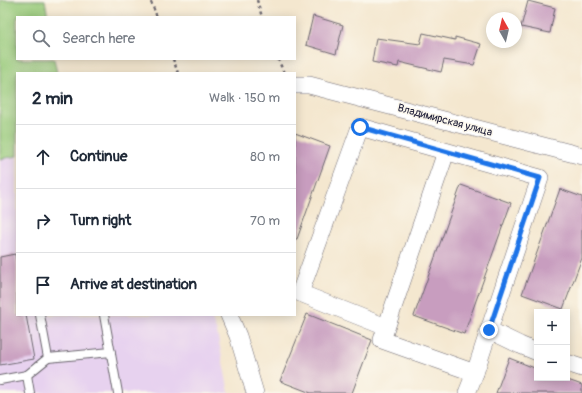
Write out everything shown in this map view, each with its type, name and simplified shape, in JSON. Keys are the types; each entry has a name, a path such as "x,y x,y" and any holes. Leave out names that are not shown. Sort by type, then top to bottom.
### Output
{"street":[{"name":"Владимирская улица","path":"302,85 582,156"},
{"path":"386,327 300,293 360,127 540,178 467,393"},
{"path":"446,152 382,340 475,373"},
{"path":"229,316 238,336 255,393"},
{"path":"489,330 534,351"},
{"path":"570,364 582,368"}],"lane":[{"path":"40,316 48,358"},
{"path":"104,316 118,393"},
{"path":"0,380 27,375 48,358 111,352"},
{"path":"27,375 30,393"}],"path":[{"path":"257,0 262,16"},
{"path":"151,2 157,16"},
{"path":"173,60 178,72"},
{"path":"278,60 284,72"}],"shaded area":[{"path":"16,156 16,316 210,316 217,332 229,393 0,393 0,159"}],"green space":[{"path":"0,0 45,0 48,16 16,16 16,60 54,60 57,72 16,72 16,156 0,159"}],"building":[{"path":"528,1 555,8 550,33 522,27"},
{"path":"313,16 343,25 336,54 306,45"},
{"path":"423,33 455,40 455,37 481,44 474,65 444,60 441,72 399,62 398,67 372,62 376,38 420,44"},
{"path":"296,133 330,146 296,239"},
{"path":"461,185 511,203 464,334 414,316"},
{"path":"560,189 582,197 582,258 563,309 522,294"},
{"path":"15,254 16,316 26,316 34,359 0,365 0,257"},
{"path":"307,314 372,340 352,393 311,393 280,381"},
{"path":"509,358 534,368 534,381 570,381 582,385 582,393 496,393"}],"route":[{"path":"360,127 540,178 489,330"}]}
